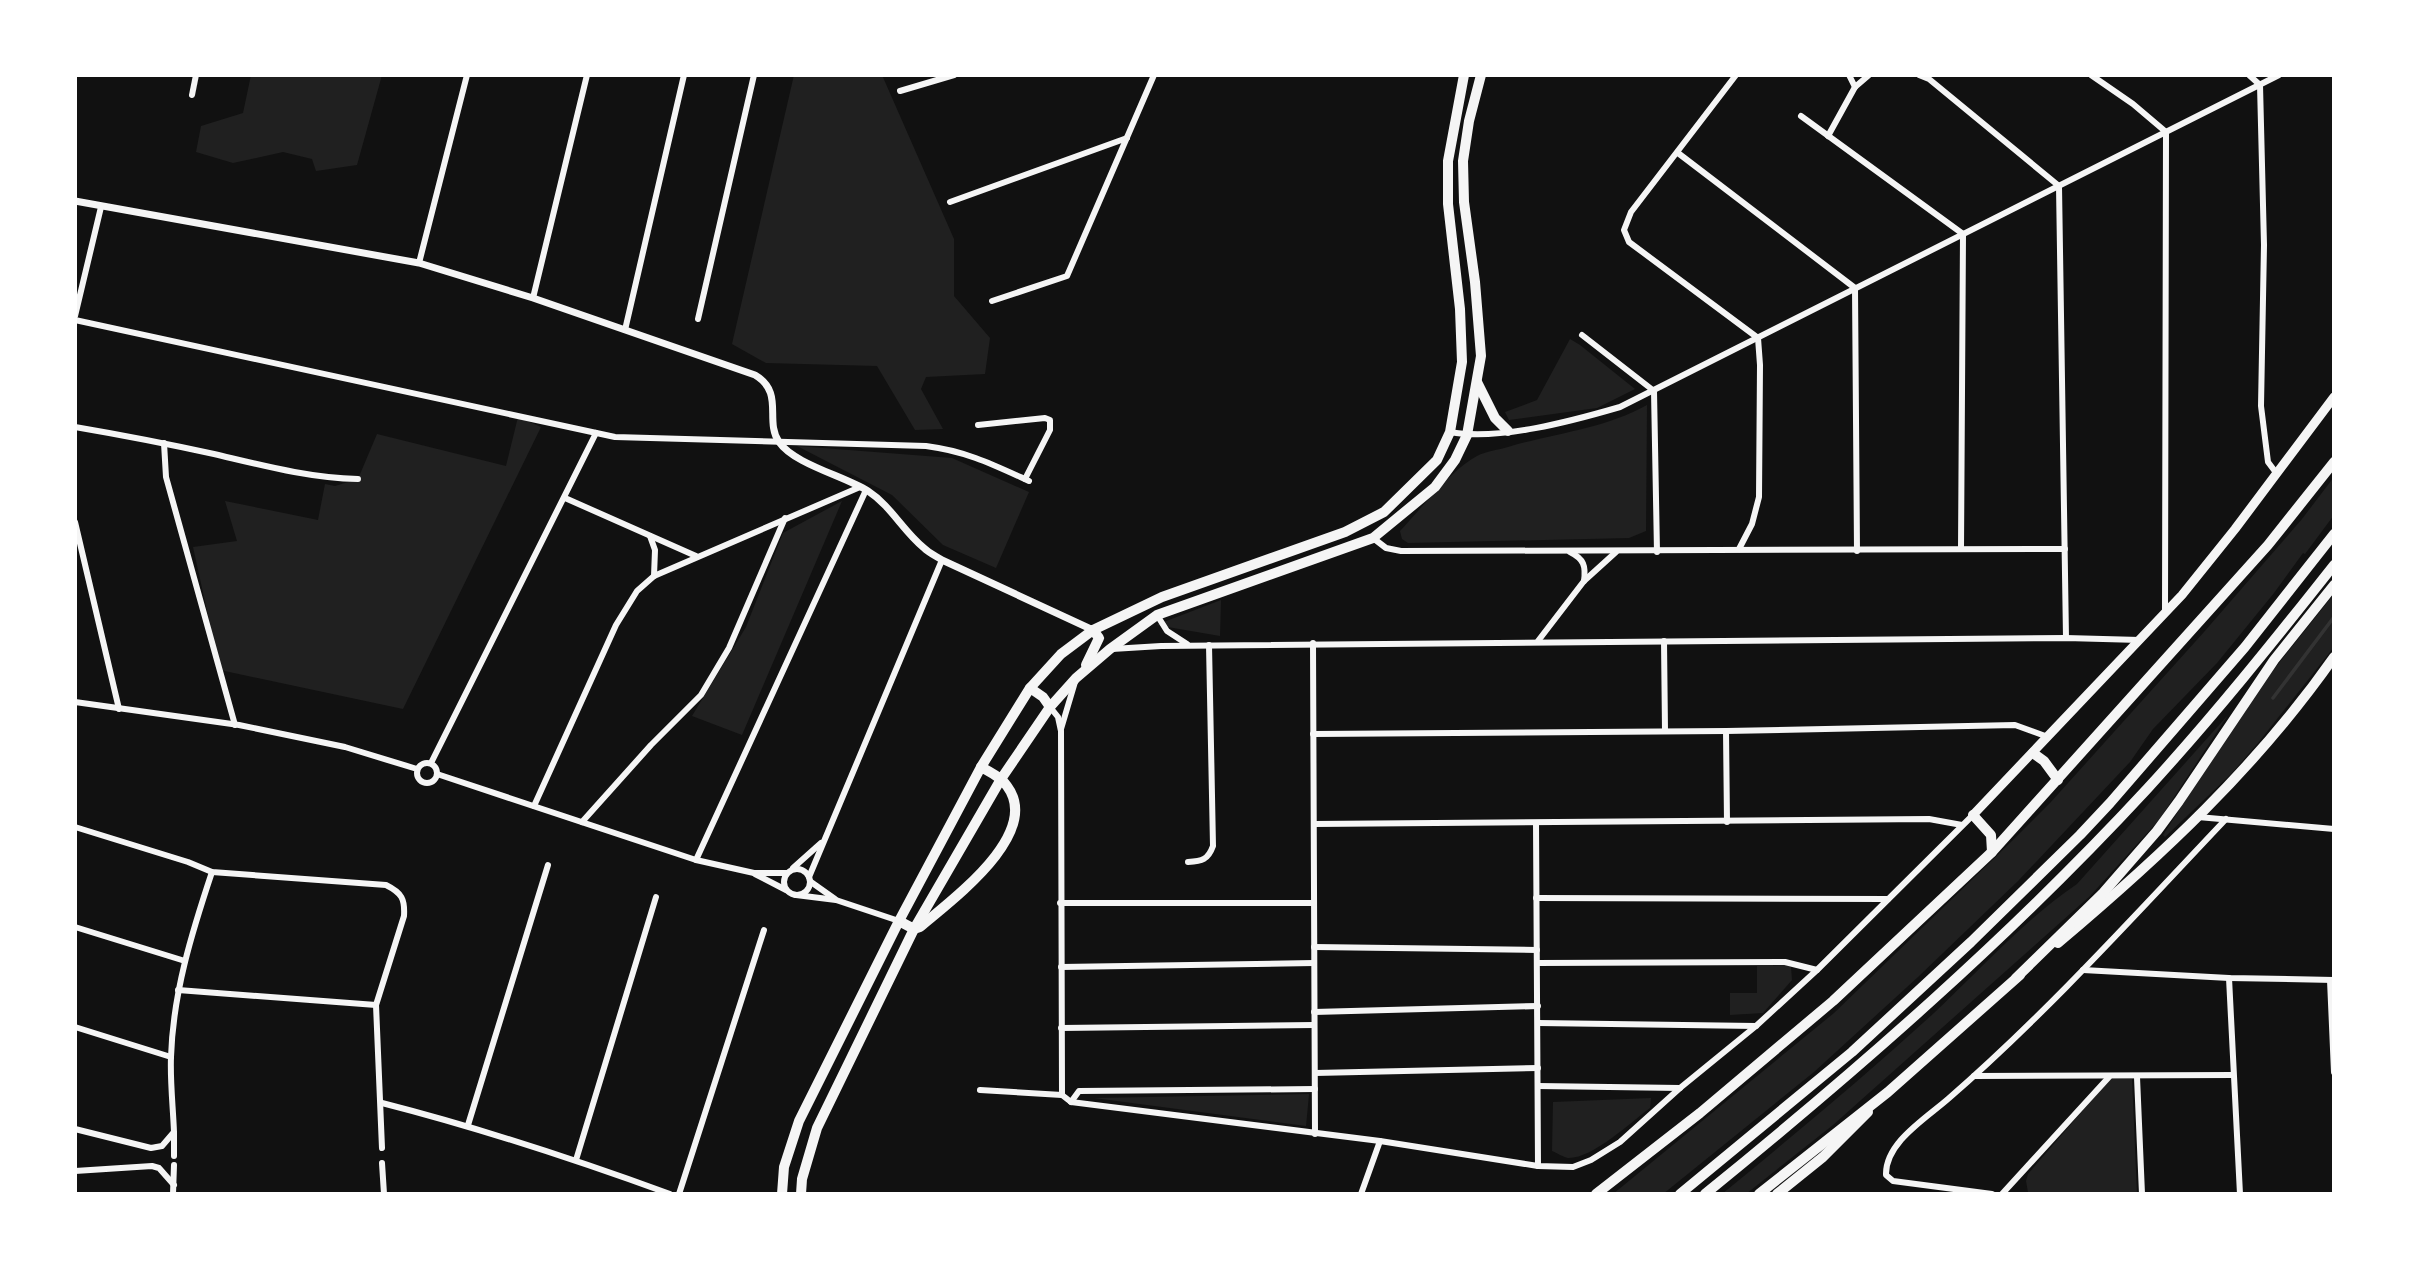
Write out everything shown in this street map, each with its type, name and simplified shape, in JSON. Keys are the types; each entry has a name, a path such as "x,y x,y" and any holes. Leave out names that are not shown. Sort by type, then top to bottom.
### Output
{"highway":[{"path":"1680,1194 1852,1052 1971,942 2080,835 2245,647 2334,534"},
{"path":"1705,1194 1864,1062 2028,911 2183,748 2334,565"},
{"path":"2017,978 2103,893 2157,831 2274,660 2334,585"}],"main road":[{"path":"1373,538 1376,522 1437,460 1450,432 1462,362 1460,309 1448,204 1448,161 1464,75"},
{"path":"801,1194 802,1179 817,1128 914,929 1001,779 1050,707 1079,675 1157,615 1373,538 1435,487 1452,464 1467,435 1481,356 1464,202 1464,161 1469,121 1481,75"},
{"path":"1477,381 1495,418 1508,431"},
{"path":"1992,852 1991,835 1973,815 2165,612 2235,529 2334,397"},
{"path":"1596,1194 1700,1114 1833,1002 1992,852 2268,545 2334,462"},
{"path":"782,1194 784,1167 799,1121 898,921 981,766 1030,688 1061,654 1093,630 1162,597 1345,532 1387,509"},
{"path":"1079,675 1098,638 1093,630"},
{"path":"1759,1194 1888,1092 2092,914 2198,817 2289,719 2334,657"},
{"path":"1030,688 1043,697 1050,707"},
{"path":"2034,753 2044,761 2058,780"},
{"path":"898,921 914,929 920,927 968,888 1003,844 1015,812 1013,797 1001,779 981,766"},
{"path":"1777,1194 1823,1157 1888,1092"}],"street":[{"path":"192,95 196,75"},
{"path":"419,263 467,75"},
{"path":"533,298 587,75"},
{"path":"625,330 684,75"},
{"path":"698,319 754,75"},
{"path":"923,75 926,83"},
{"path":"900,91 954,75"},
{"path":"992,301 1067,276 1154,75"},
{"path":"1736,75 1631,212 1624,230 1629,242 1758,338 1759,497 1752,524 1739,549"},
{"path":"1849,75 1855,86"},
{"path":"1828,136 1855,86 1869,75"},
{"path":"1919,75 1930,77 2059,186 2066,638"},
{"path":"2091,75 2133,104 2166,132 2165,612"},
{"path":"2249,75 2259,85 2264,245 2261,407 2268,462 2277,474"},
{"path":"1450,432 1467,435 1508,431 1577,420 1620,407 2279,75"},
{"path":"1801,116 1963,234"},
{"path":"950,202 1127,138"},
{"path":"1678,153 1855,288"},
{"path":"75,201 419,263 533,298 730,365 765,381 770,389 777,440 789,453 863,488 889,508 924,548 942,560 1093,630"},
{"path":"101,207 75,318 615,437 926,446 977,457 1027,480 1050,430 1050,420 978,425"},
{"path":"1961,549 1963,234"},
{"path":"1855,288 1857,551"},
{"path":"1582,335 1654,391"},
{"path":"1654,391 1657,552"},
{"path":"75,427 164,443 303,474 332,479 358,479"},
{"path":"431,764 596,433"},
{"path":"164,443 166,477 235,724"},
{"path":"534,806 616,625 637,591 654,576 696,556 863,488"},
{"path":"696,860 863,488"},
{"path":"565,498 696,556"},
{"path":"582,822 701,695 729,648 785,518"},
{"path":"75,522 119,709"},
{"path":"650,536 655,550 654,576"},
{"path":"1373,538 1386,548 1401,551 2065,549"},
{"path":"1569,552 1580,557 1584,563 1584,581"},
{"path":"1538,641 1584,581 1616,552"},
{"path":"796,895 804,893 942,560"},
{"path":"1157,615 1167,631 1188,645"},
{"path":"1110,649 1188,645 1538,641 2066,638 2140,640"},
{"path":"1664,640 1665,731"},
{"path":"1313,643 1314,1134"},
{"path":"1188,862 1202,861 1209,856 1213,846 1209,645"},
{"path":"1060,730 1079,675"},
{"path":"75,702 235,724 345,747 417,769"},
{"path":"1050,707 1058,718 1060,730 1062,1095"},
{"path":"1313,734 1726,731 2015,725 2048,737"},
{"path":"1726,731 1727,822"},
{"path":"422,764 431,764 436,768 437,774 431,782 424,783 417,776 417,769 422,764"},
{"path":"437,774 696,860 754,873 796,895 836,900 898,921"},
{"path":"980,1090 1062,1095 1070,1102 1380,1140 1538,1166 1573,1167 1591,1160 1620,1142 1680,1088 1756,1026 1817,970 1973,815"},
{"path":"2198,817 2334,829"},
{"path":"1314,824 1929,819 1962,825"},
{"path":"1992,1194 1893,1181 1886,1175 1886,1163 1890,1154 1911,1131 1974,1076 2083,970 2227,819"},
{"path":"1536,823 1538,1166"},
{"path":"75,827 212,872 386,885 399,891 405,901 404,916 376,1005 382,1148"},
{"path":"788,891 784,881 789,871 823,842"},
{"path":"468,1125 548,866"},
{"path":"754,873 800,868 836,900"},
{"path":"174,1156 171,1057 178,990 212,872"},
{"path":"576,1160 656,897"},
{"path":"1536,898 1889,899"},
{"path":"1060,903 1314,903"},
{"path":"75,927 185,961"},
{"path":"679,1194 764,930"},
{"path":"1314,947 1537,950"},
{"path":"1537,963 1785,962 1817,970"},
{"path":"1060,967 1314,963"},
{"path":"2083,970 2332,982 2334,1072"},
{"path":"2229,978 2240,1194"},
{"path":"178,990 376,1005"},
{"path":"1314,1012 1538,1006"},
{"path":"1538,1023 1756,1026"},
{"path":"1062,1028 1314,1025"},
{"path":"75,1027 171,1057"},
{"path":"1315,1073 1538,1068"},
{"path":"1974,1076 2233,1075"},
{"path":"2002,1194 2109,1077"},
{"path":"2137,1077 2142,1194"},
{"path":"1538,1086 1680,1088"},
{"path":"1070,1102 1079,1091 1315,1089"},
{"path":"382,1103 468,1125 670,1194"},
{"path":"75,1129 161,1149 174,1132"},
{"path":"1362,1194 1380,1140"},
{"path":"382,1163 384,1194"},
{"path":"75,1171 160,1165 174,1185"},
{"path":"173,1194 174,1165"}],"shaded area":[{"path":"251,75 382,75 357,165 316,171 312,159 283,152 233,163 196,152 201,126 243,113"},
{"path":"794,75 882,75 954,239 954,296 990,338 985,374 926,377 921,389 943,429 915,430 877,366 766,363 732,344"},
{"path":"1570,339 1635,389 1597,408 1509,420 1505,412 1537,400"},
{"path":"1647,405 1646,531 1629,538 1408,543 1402,539 1400,531 1427,501 1457,470 1477,456 1614,420"},
{"path":"518,417 541,427 403,709 220,670 193,547 237,541 225,501 318,520 325,484 335,486 358,479 377,434 506,466"},
{"path":"797,446 952,458 1029,492 996,568 943,545 892,495"},
{"path":"2334,477 2334,515 2305,554 2303,553 2217,663 2153,729 2130,762 2018,881 1814,1072 1663,1194 1613,1194 1834,1013 2012,841 2050,803 2204,632 2302,519"},
{"path":"842,501 742,735 692,716 746,627 783,533"},
{"path":"2334,594 2334,647 2231,774 2165,837 2163,835 2252,697"},
{"path":"1221,600 1220,636 1156,625"},
{"path":"2228,715 2159,820 2090,896 1833,1125 1746,1194 1722,1194 1882,1060 2021,929 2077,884"},
{"path":"1757,966 1791,967 1792,980 1763,1013 1730,1015 1730,993 1757,993"},
{"path":"2110,1079 2132,1079 2137,1194 2028,1192 2028,1174"},
{"path":"1309,1094 1306,1126 1094,1098"},
{"path":"1651,1098 1650,1108 1611,1139 1588,1153 1568,1158 1552,1151 1553,1102"}],"waterway":[{"path":"2273,698 2334,617"}]}
